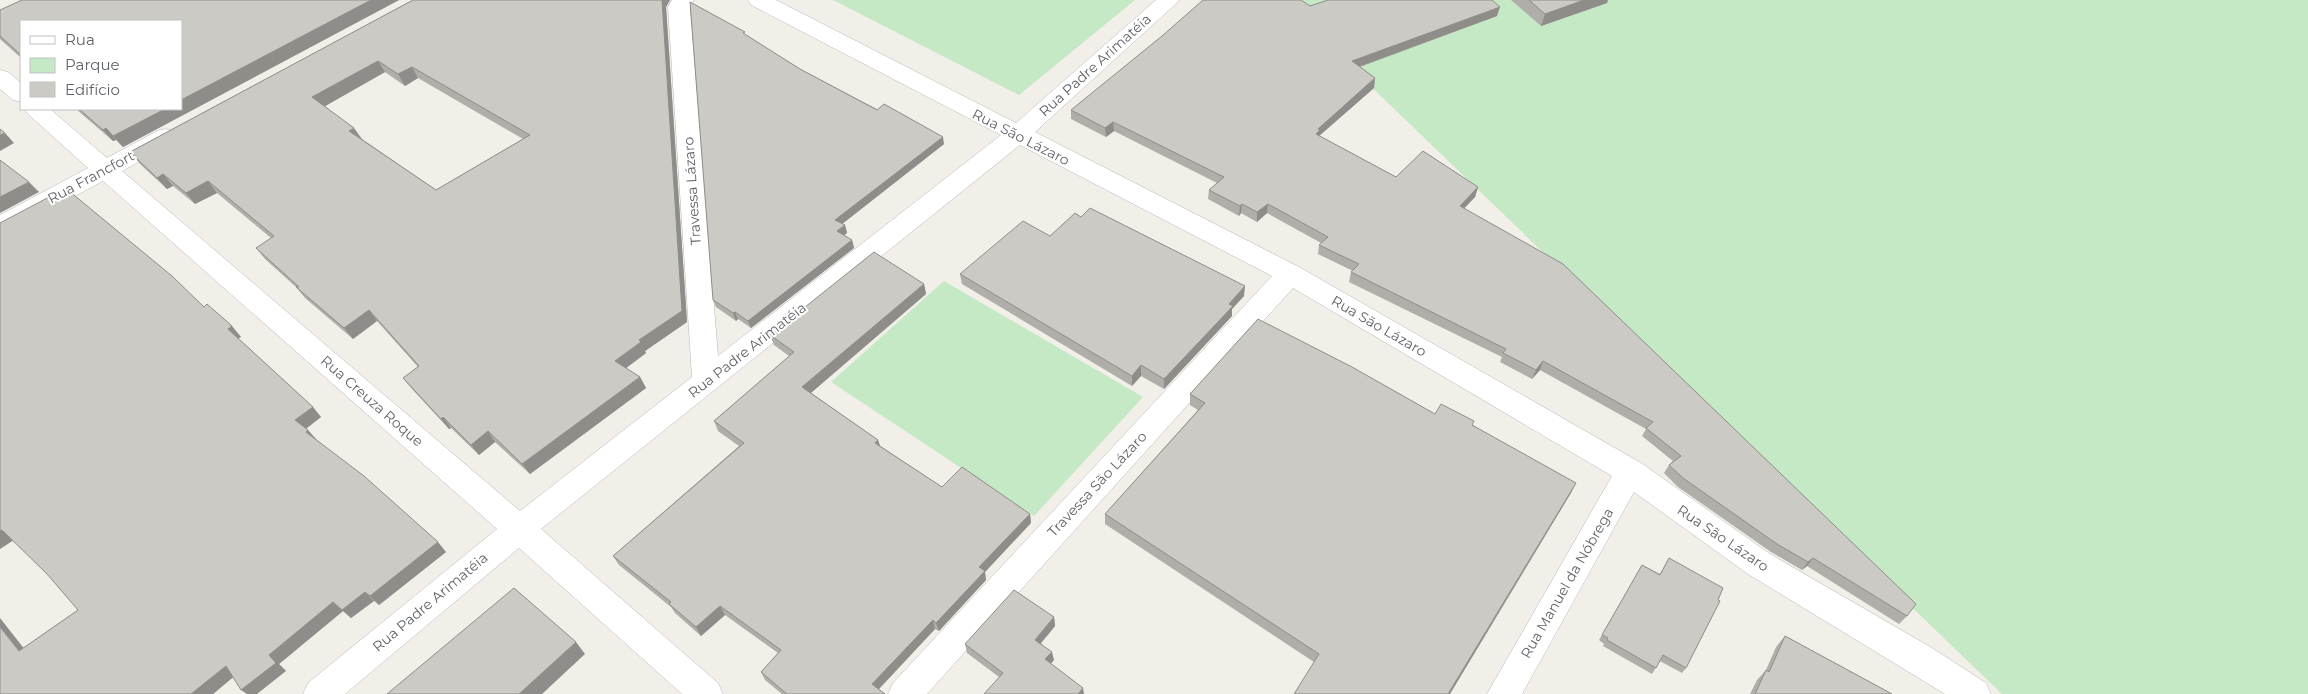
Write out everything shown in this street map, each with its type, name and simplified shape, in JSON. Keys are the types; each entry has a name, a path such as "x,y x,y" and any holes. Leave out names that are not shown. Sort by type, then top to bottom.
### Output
{"street":[{"name":"Travessa Lázaro","path":"682,0 679,7 706,382"},
{"name":"Rua São Lázaro","path":"759,0 1017,135 1290,274 1630,472 1758,564 1920,658 1974,694"},
{"name":"Rua Padre Arimatéia","path":"320,694 519,529 1017,135 1169,0"},
{"path":"0,77 20,94"},
{"name":"Rua Creuza Roque","path":"37,110 706,694"},
{"name":"Rua Francfort","path":"0,226 184,127"},
{"name":"Travessa São Lázaro","path":"905,694 1290,274"},
{"name":"Rua Manuel da Nóbrega","path":"1504,694 1630,472"}],"green space":[{"path":"833,0 1135,0 1019,95"},
{"path":"1281,0 2308,0 2308,694 2002,694"},
{"path":"944,281 1143,397 1034,516 831,382"}],"building":[{"path":"22,0 371,0 182,99 182,20 20,20 20,54 0,36 0,10"},
{"path":"413,0 662,0 682,311 639,340 641,342 615,361 640,377 522,464 488,431 471,445 443,417 441,419 403,378 419,366 369,310 344,328 296,287 299,287 256,248 274,236 208,181 186,193 163,174 157,178 130,152","holes":["378,61 398,74 412,67 530,135 436,190 349,131 354,128 312,97"]},
{"path":"1203,0 1301,0 1310,6 1328,0 1492,0 1500,7 1352,61 1375,78 1318,129 1320,130 1316,134 1396,177 1423,151 1478,187 1460,206 1563,264 1916,604 1907,616 1813,558 1808,562 1777,544 1683,478 1669,465 1681,456 1646,428 1653,422 1543,361 1536,370 1503,353 1506,349 1351,272 1359,264 1319,245 1328,237 1268,204 1257,212 1242,204 1240,206 1209,190 1224,177 1113,122 1105,128 1071,110"},
{"path":"1529,0 1584,0 1545,14"},
{"path":"690,2 745,32 743,33 800,69 877,110 884,104 943,137 835,220 845,225 837,231 852,240 748,321 713,300"},
{"path":"80,110 163,110 113,136 106,128 103,130"},
{"path":"0,160 29,182 0,197"},
{"path":"69,191 172,276 204,307 207,304 232,326 228,329 313,407 295,420 308,430 306,432 364,476 438,542 370,596 365,592 342,610 333,602 269,655 276,663 241,690 226,666 191,694 0,694 0,627 19,651 78,610 47,574 2,530 0,531 0,223 49,197 53,200"},
{"path":"1090,208 1245,286 1229,304 1233,306 1164,379 1141,365 1132,376 960,274 1023,221 1050,236 1075,213 1081,217"},
{"path":"874,252 924,284 802,387 878,440 875,443 942,487 962,467 1030,514 979,567 985,571 936,623 933,620 872,684 885,694 787,694 761,672 781,650 720,606 696,627 669,604 671,602 613,556 744,443 714,421 794,352 770,335"},
{"path":"1258,319 1352,367 1435,414 1441,404 1474,421 1472,425 1576,483 1448,694 1294,694 1319,654 1105,514 1205,403 1190,394"},
{"path":"1669,558 1723,588 1718,600 1720,601 1686,668 1663,655 1656,668 1607,640 1608,638 1602,635 1642,565 1660,575"},
{"path":"514,588 576,642 519,694 387,694"},
{"path":"1014,590 1054,617 1035,640 1052,652 1045,659 1083,688 1078,694 984,694 1003,673 965,644"},
{"path":"1785,636 1892,694 1755,694 1766,670 1769,672"}]}
